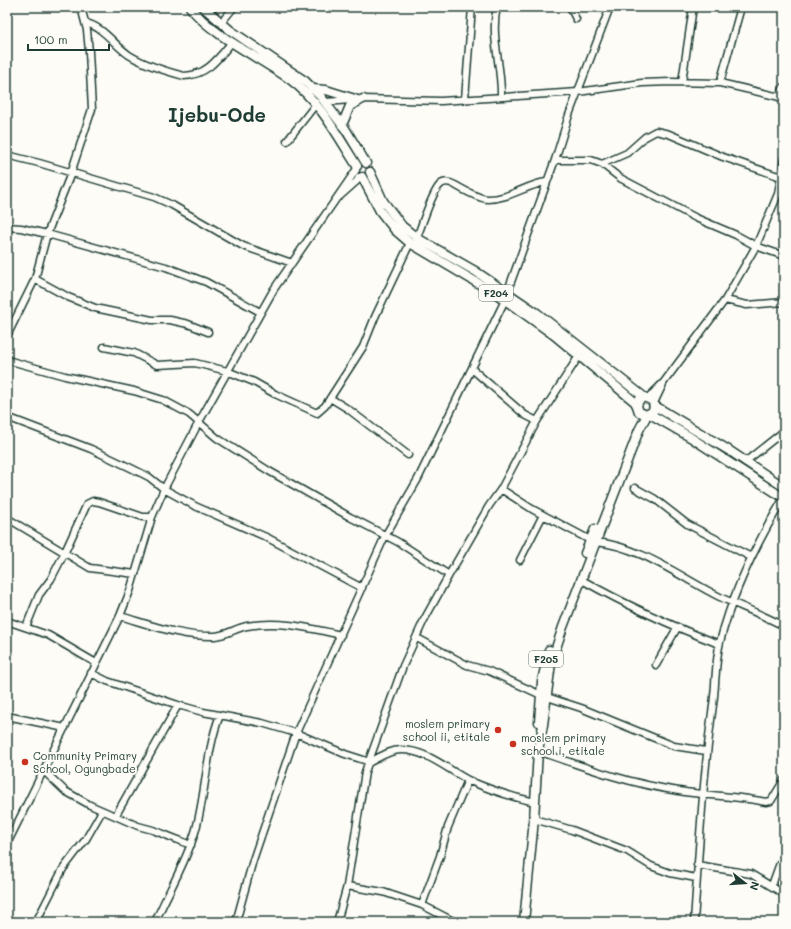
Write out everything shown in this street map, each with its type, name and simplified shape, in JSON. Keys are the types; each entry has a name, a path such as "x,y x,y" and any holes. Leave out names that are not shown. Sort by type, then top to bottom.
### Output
{"main road":[{"name":"F204","path":"190,7 208,24 232,42 290,80 316,104 331,123 377,208 395,230 410,243 550,322 646,397 654,405 730,451 784,487"},
{"name":"F204","path":"203,7 220,23 295,73 326,102 370,167 370,172 376,187 388,209 402,226 417,238 475,271 635,402 643,412 690,437 784,498"},
{"path":"312,89 326,90 359,99"},
{"path":"342,125 350,106 359,99"},
{"path":"366,163 361,163 359,173 368,176 370,172"},
{"path":"646,397 639,400 643,412 654,405"},
{"name":"F205","path":"524,922 534,819 538,751 548,653 639,430 643,412"},
{"name":"F205","path":"520,922 531,801 544,696 554,653 582,580 593,541"}],"street":[{"path":"7,336 35,279 47,234 71,173 92,109 92,84 85,23 81,7"},
{"path":"220,23 234,7"},
{"path":"465,99 471,7"},
{"path":"497,7 495,36 502,77 501,97"},
{"path":"570,7 576,19"},
{"path":"236,922 255,852 296,733 385,536 418,479 506,296 555,160 569,115 610,7"},
{"path":"682,82 693,7"},
{"path":"720,83 741,7"},
{"path":"85,23 97,27 117,46 140,61 184,76 191,76 208,69 232,42"},
{"path":"326,102 359,99 420,102 578,92 642,83 682,82 720,83 782,98 784,86"},
{"path":"287,141 316,104"},
{"path":"602,164 627,153 645,137 656,132 669,134 723,157 783,177"},
{"path":"7,155 154,197 172,205 243,246 292,263"},
{"path":"646,397 664,382 726,300 756,246 778,194 783,177 781,167 784,159"},
{"path":"555,160 591,160 602,164 620,178 696,218 736,235 756,246 784,256"},
{"path":"7,844 120,616 135,574 152,517 164,489 199,422 260,312 292,263 338,198 346,183 359,173"},
{"path":"417,238 432,200 440,185 445,182 453,184 482,198 489,199 518,192 535,183 546,182"},
{"path":"7,227 21,228 47,234 91,248 118,253 190,276 206,282 260,312"},
{"path":"104,347 134,353 157,365 195,363 227,371 254,382 275,394 317,413 325,406 363,347 375,317 410,243"},
{"path":"35,279 68,297 95,308 152,320 170,320 188,324 208,332"},
{"path":"726,300 747,305 784,302"},
{"path":"337,922 346,886 365,772 370,762 403,666 424,620 449,575 489,506 501,489 537,422 579,356"},
{"path":"7,360 151,396 189,414 217,438 269,471 398,542 449,575"},
{"path":"472,369 525,416 537,422"},
{"path":"654,405 664,382"},
{"path":"330,398 348,409 408,455"},
{"path":"7,417 91,449 149,477 164,489 194,506 266,537 362,588"},
{"path":"745,462 784,431"},
{"path":"635,488 655,499 687,524 751,557"},
{"path":"501,489 543,515 593,541 627,549 784,626"},
{"path":"694,922 697,865 702,822 702,794 705,779 706,750 719,644 733,602 751,557 784,498"},
{"path":"26,627 39,595 51,579 87,504 93,501 143,517 152,517"},
{"path":"520,560 543,515"},
{"path":"7,518 64,554 90,568 135,574"},
{"path":"582,580 611,596 677,628 719,644"},
{"path":"120,616 183,634 216,636 247,626 284,624 341,635"},
{"path":"7,621 48,635 96,663"},
{"path":"656,665 677,628"},
{"path":"417,638 467,665 489,671 544,696 581,708 674,746 706,750"},
{"path":"91,673 178,705 262,723 296,733 345,754 370,762 392,751 412,752 436,761 468,780 507,796 531,801"},
{"path":"116,815 178,705"},
{"path":"155,922 190,845 201,806 211,743 220,715"},
{"path":"7,716 65,728"},
{"path":"538,751 593,771 655,787 766,802 771,801 784,780"},
{"path":"43,770 65,790 102,811 116,815 138,826 153,830 190,845"},
{"path":"422,905 440,856 448,827 468,780"},
{"path":"36,922 63,869 86,838 102,811"},
{"path":"534,819 572,830 627,851 651,866 670,873 696,878"},
{"path":"772,885 780,863 784,863"},
{"path":"697,865 751,874 772,885 784,894"},
{"path":"346,886 383,892 422,905 455,922"}],"place":[{"name":"moslem primary school ii, etitale","path":"498,730"},
{"name":"moslem primary school i, etitale","path":"513,744"},
{"name":"Community Primary School, Ogungbade","path":"25,762"}],"district":[{"name":"Ijebu-Ode","path":"217,115"}]}
